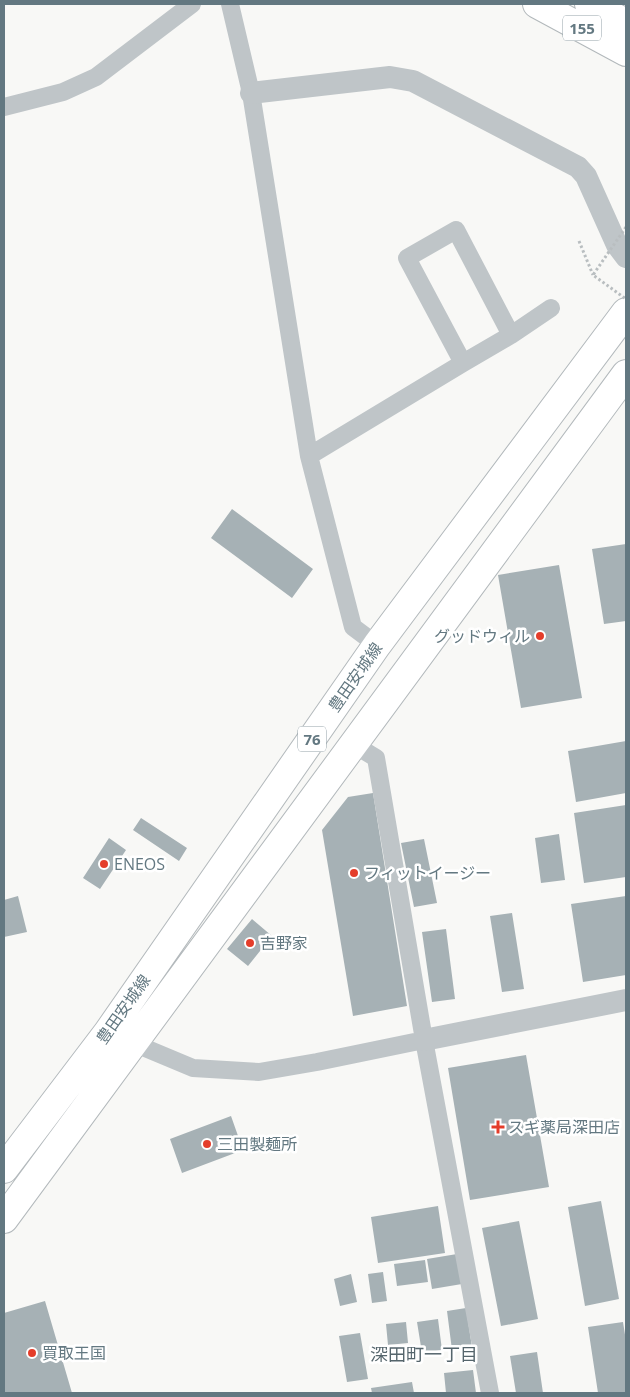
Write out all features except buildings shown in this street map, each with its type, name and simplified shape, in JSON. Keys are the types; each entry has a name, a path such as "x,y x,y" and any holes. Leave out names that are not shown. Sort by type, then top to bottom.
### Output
{"main road":[{"name":"155","path":"538,4 626,52"},
{"name":"155","path":"589,4 626,23"},
{"name":"豊田安城線","path":"4,1169 108,1032 377,646 626,312"},
{"name":"豊田安城線","path":"4,1219 626,374"}],"street":[{"path":"4,107 63,92 96,77 192,4"},
{"path":"230,4 252,93 310,456 352,627 377,646"},
{"path":"252,93 390,77 413,81 578,167 586,176 617,245 626,257"},
{"path":"463,363 407,258 456,230 511,335"},
{"path":"310,456 511,335 551,308"},
{"path":"353,744 376,758 424,1040 490,1393"},
{"path":"108,1032 193,1068 259,1072 626,1000"}],"path":[{"path":"592,275 626,226"},
{"path":"579,241 592,275 626,299"}],"place":[{"name":"グッドウィル","path":"540,636"},
{"name":"ENEOS","path":"104,864"},
{"name":"フィットイージー","path":"354,873"},
{"name":"吉野家","path":"250,943"},
{"name":"スギ薬局深田店","path":"498,1127"},
{"name":"三田製麺所","path":"207,1144"},
{"name":"買取王国","path":"32,1353"}],"district":[{"name":"深田町一丁目","path":"424,1354"}]}
